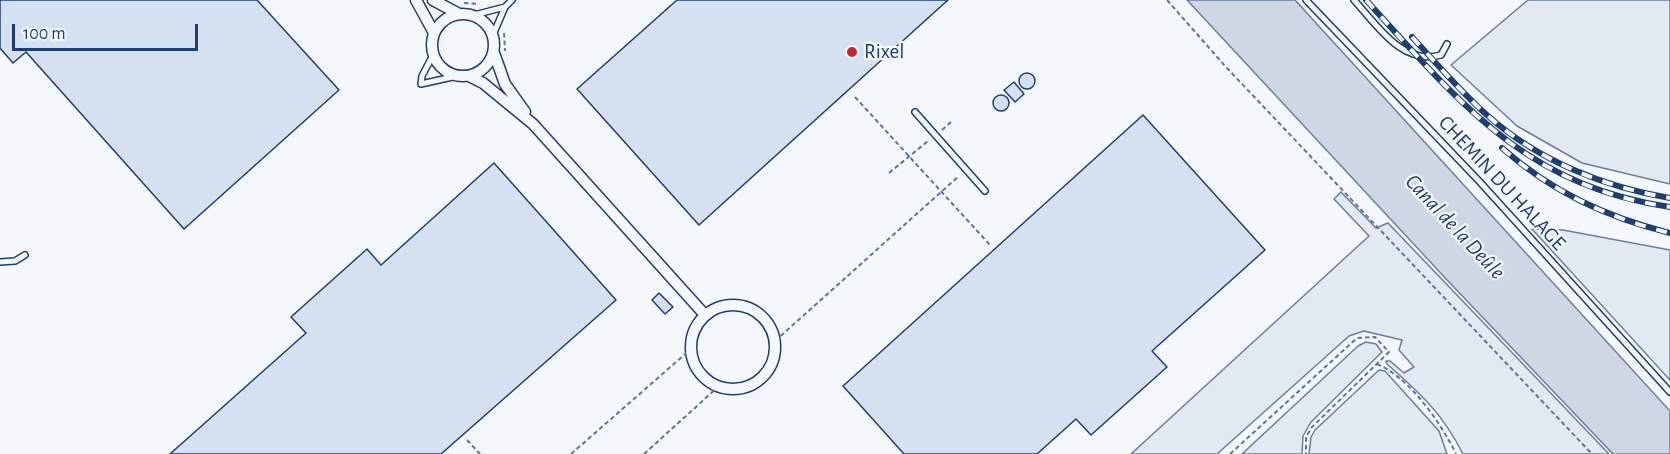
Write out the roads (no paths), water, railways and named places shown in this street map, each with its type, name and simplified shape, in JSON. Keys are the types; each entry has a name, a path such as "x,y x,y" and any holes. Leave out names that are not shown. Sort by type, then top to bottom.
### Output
{"street":[{"path":"416,0 434,33 433,55 440,67 457,76 469,76 483,82 533,124"},
{"path":"433,0 460,14 474,15 486,24 493,35 505,84 533,124 705,315"},
{"path":"434,33 446,19 460,14"},
{"path":"469,76 486,67 499,54"},
{"path":"724,306 751,309 770,326 775,341 770,366 762,377 752,384 735,389 719,386 702,375 695,364 691,349 693,333 705,315 724,306"}],"lane":[{"path":"493,35 505,7 512,0"},
{"name":"CHEMIN DU HALAGE","path":"1306,0 1479,181 1670,392"},
{"path":"1354,0 1395,45 1409,53 1431,57 1441,54 1448,44"},
{"path":"474,15 505,7"},
{"path":"433,55 422,76 421,84 457,76"},
{"path":"915,112 985,191"},
{"path":"0,262 15,261 25,255"}],"water":[{"name":"Canal de la Deûle","path":"1187,0 1295,0 1670,411 1670,454 1613,454 1448,281"}],"railway":[{"path":"1366,0 1432,72 1498,134 1535,159 1574,180 1619,196 1670,207"},
{"path":"1412,37 1478,107 1529,146 1573,170 1597,179 1670,198"},
{"path":"1502,148 1540,178 1581,201 1646,227 1670,233"}],"place":[{"name":"Rixel","path":"852,52"}]}
